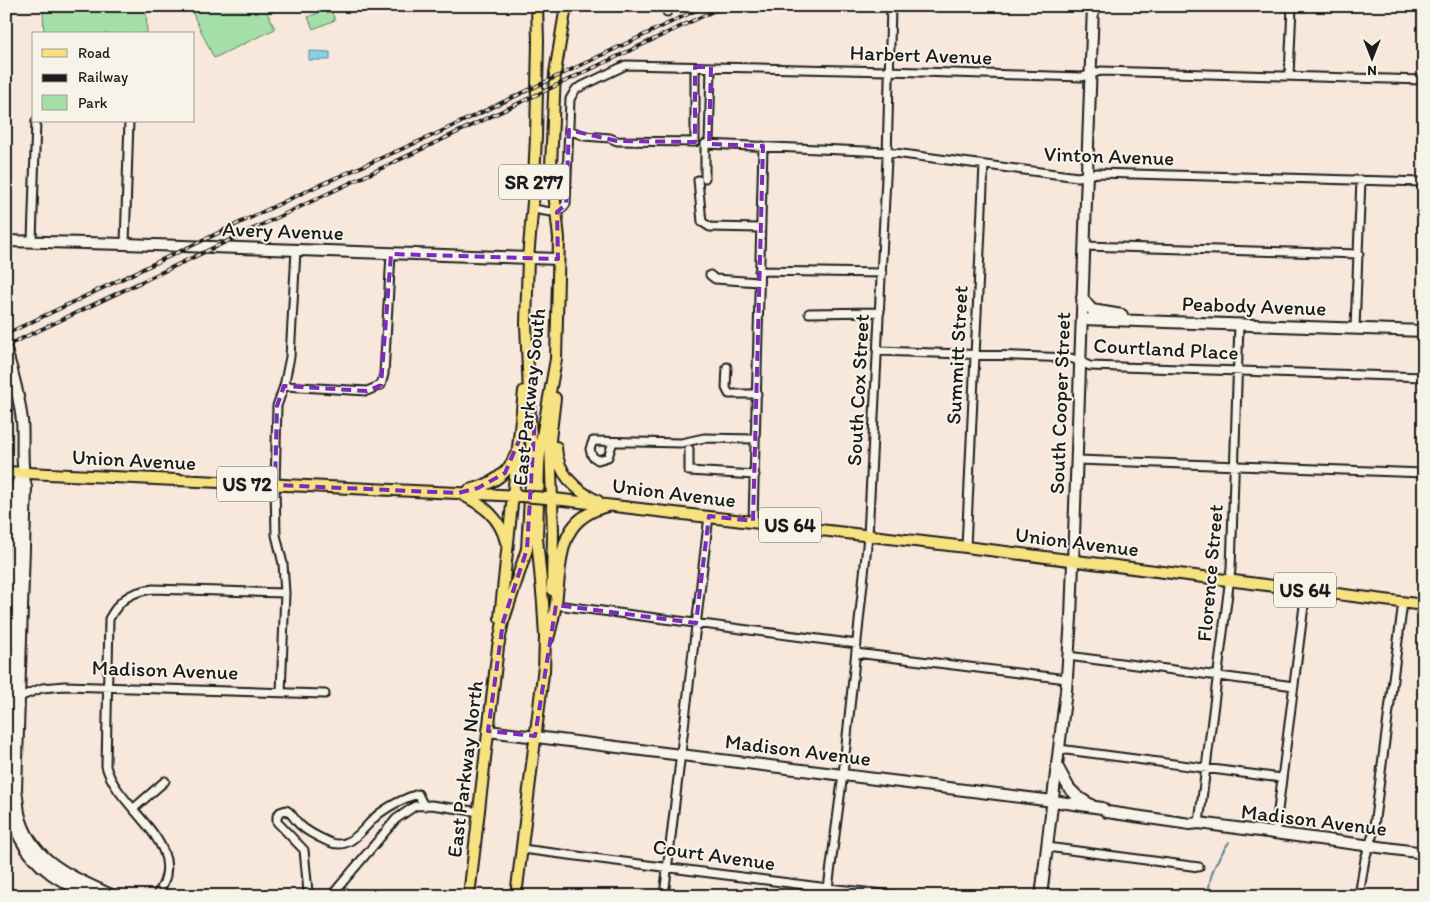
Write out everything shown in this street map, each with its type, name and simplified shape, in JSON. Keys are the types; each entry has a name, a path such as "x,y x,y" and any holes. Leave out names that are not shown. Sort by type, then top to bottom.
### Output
{"main road":[{"name":"East Parkway South","path":"498,646 503,622 527,549 533,442 527,358 528,258 532,209 538,41 537,6"},
{"name":"East Parkway South","path":"544,672 545,637 537,538 539,464 541,442 556,359 559,238 550,166 555,73 566,6"},
{"name":"South Cooper Street","path":"1041,896 1067,678 1074,560 1093,6"},
{"name":"Avery Avenue","path":"6,241 558,259"},
{"path":"1082,298 1092,310 1135,317 1138,321"},
{"name":"Peabody Avenue","path":"1082,319 1424,331"},
{"path":"6,350 15,382 22,431 22,473 17,484 12,700 16,790 20,814 36,848 52,864 73,877 113,896"},
{"path":"498,646 508,548 517,496 518,448 527,358"},
{"path":"556,359 557,457 561,469 569,481 588,496 609,504"},
{"path":"548,641 552,571 549,498 550,440 555,403"},
{"path":"458,493 478,488 504,473 513,461 518,448"},
{"name":"Union Avenue","path":"6,472 549,498 1074,560 1424,605"},
{"path":"458,493 487,509 504,533 508,548"},
{"name":"US 64","path":"516,896 535,736 548,641 556,604 563,546 568,531 577,521 609,504"},
{"name":"East Parkway North","path":"469,896 498,646"},
{"path":"14,725 7,790 11,816 20,838 29,853 46,871 92,896"},
{"name":"Madison Avenue","path":"488,731 843,774 1099,808 1109,806 1191,819 1199,823 1424,853"},
{"path":"1057,766 1069,788 1078,796 1099,808"}],"street":[{"name":"South Cox Street","path":"827,892 843,774 868,536 882,273 891,6"},
{"path":"1289,76 1292,6"},
{"name":"Harbert Avenue","path":"557,212 562,211 566,204 570,99 576,89 626,65 1082,77 1101,71 1424,80"},
{"path":"569,130 584,136 610,138 617,141 695,142 695,67"},
{"path":"711,67 707,144 702,179 702,222 710,227 760,228"},
{"path":"32,241 36,122"},
{"path":"124,244 129,122"},
{"name":"Vinton Avenue","path":"707,144 887,152 1078,177 1097,173 1424,182"},
{"path":"753,521 763,146"},
{"name":"Summitt Street","path":"966,547 984,165"},
{"path":"1355,328 1361,180"},
{"path":"532,209 557,212"},
{"path":"1084,246 1359,254"},
{"path":"282,692 285,594 283,564 276,536 277,406 284,386 290,357 296,251"},
{"path":"284,386 367,391 381,385 384,374 391,254"},
{"path":"759,271 882,273"},
{"path":"710,274 715,279 759,282"},
{"path":"809,313 880,312"},
{"name":"Florence Street","path":"1199,823 1231,569 1239,324"},
{"name":"Courtland Place","path":"878,351 1072,358 1090,366 1424,377"},
{"path":"727,367 726,388 729,394 757,394"},
{"path":"613,442 682,443 704,438 756,439"},
{"path":"689,449 689,472 754,475"},
{"path":"1078,460 1424,472"},
{"path":"664,896 709,516"},
{"path":"156,896 165,877 167,863 160,843 116,789 108,773 106,757 109,619 124,598 138,591 153,589 285,594"},
{"path":"1275,834 1306,590"},
{"path":"1359,896 1365,859 1374,826 1403,602"},
{"path":"556,604 857,644"},
{"path":"856,653 1067,678"},
{"path":"1068,656 1294,686"},
{"name":"Madison Avenue","path":"12,700 42,688 65,686 325,694"},
{"path":"1060,749 1281,778"},
{"path":"133,809 166,781"},
{"path":"308,895 304,850 277,822 277,816 280,812 286,810 290,812 300,825 330,842 339,843 352,839 379,814 408,797 418,794 424,806"},
{"path":"330,896 396,819 415,806 480,812"},
{"path":"1047,847 1199,868"},
{"name":"Court Avenue","path":"522,849 667,866 827,892 902,896"}],"highlighted area":[{"path":"695,67 711,67 709,144 763,146 753,521 709,516 696,623 556,605 535,736 488,731 503,622 527,549 535,416 530,415 505,473 478,488 458,493 275,485 277,406 284,386 367,391 381,385 391,254 558,259 557,212 566,204 569,130 617,141 695,142"}],"green space":[{"path":"49,6 146,6 147,32 44,32 43,11"},
{"path":"189,6 264,6 275,29 214,58"},
{"path":"330,8 335,20 313,29 308,17"}],"water":[{"path":"309,51 330,52 330,60 309,60"}],"waterway":[{"path":"1208,896 1214,867 1229,842"}],"railway":[{"path":"6,334 315,187 436,134 705,6"},
{"path":"6,346 724,6"}]}
